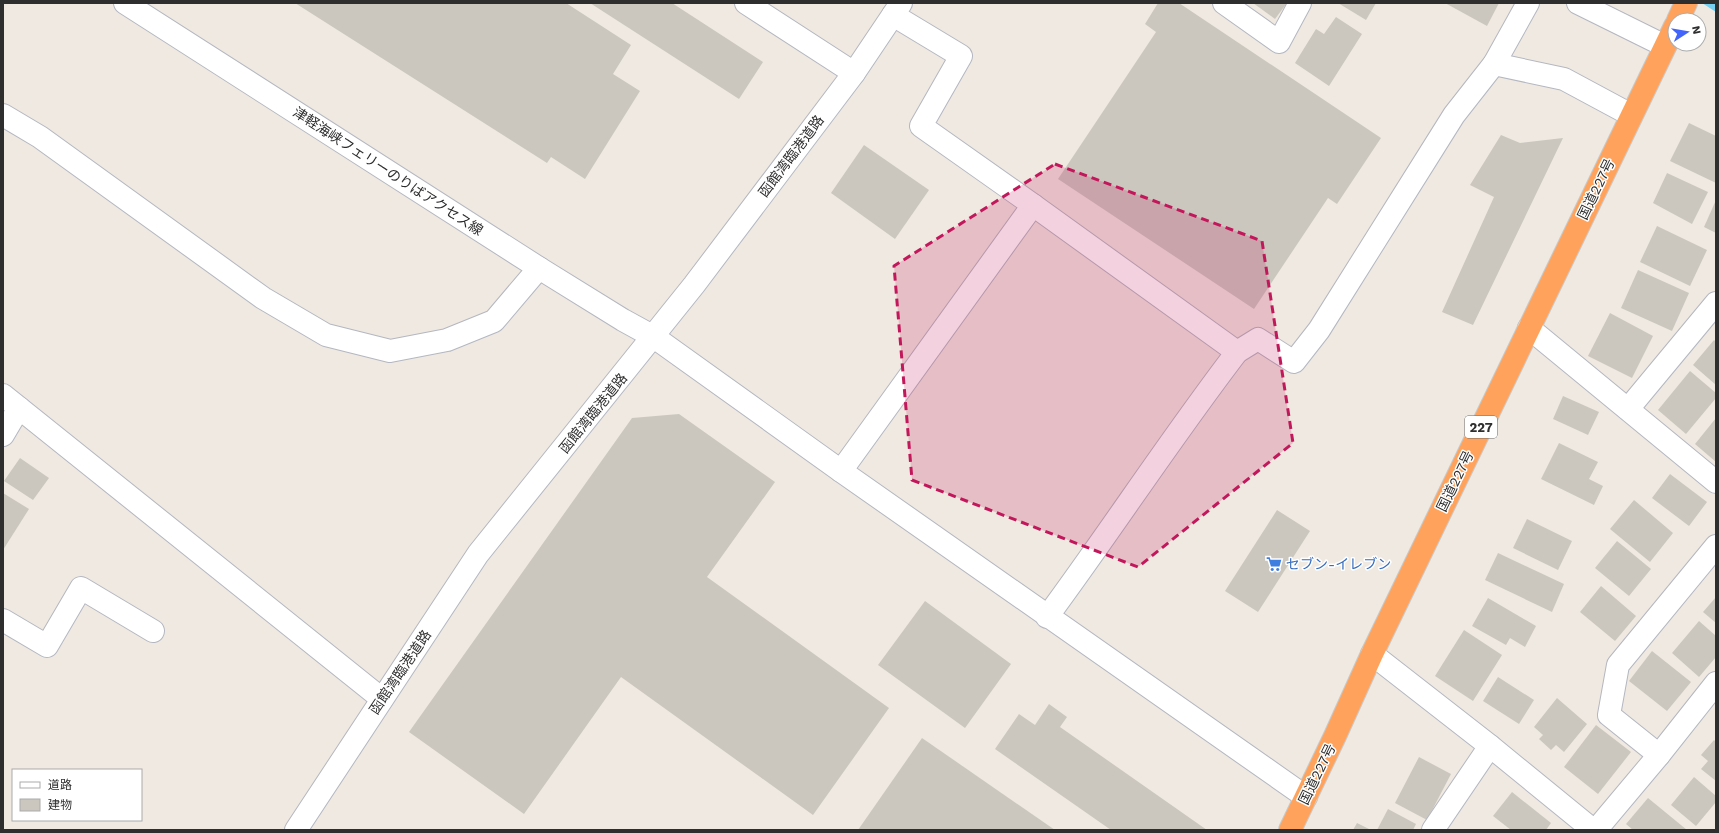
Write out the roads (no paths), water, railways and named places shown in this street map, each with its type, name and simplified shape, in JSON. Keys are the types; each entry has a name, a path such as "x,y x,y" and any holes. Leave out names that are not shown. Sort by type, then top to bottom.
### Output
{"highway":[{"name":"国道227号","path":"1290,830 1372,654 1667,42"}],"street":[{"path":"746,3 854,73"},
{"path":"1224,3 1279,42 1300,3"},
{"path":"1048,617 1092,557 1197,405 1237,352 1258,339 1294,362 1319,330 1454,115 1494,64 1528,3"},
{"path":"1578,3 1665,46"},
{"name":"津軽海峡フェリーのりばアクセス線","path":"138,6 539,268 623,320 654,337 841,471 1306,797"},
{"path":"897,9 961,56 921,126 1237,352"},
{"name":"函館湾臨港道路","path":"296,830 478,554 654,337 854,73 897,9"},
{"path":"1494,64 1564,79 1632,114"},
{"path":"3,115 40,137 263,298 326,335 390,351 447,340 494,320 539,268"},
{"path":"841,471 1033,205"},
{"path":"1628,409 1716,303"},
{"path":"1529,328 1716,482"},
{"path":"3,435 11,402 382,699"},
{"path":"1659,755 1609,715 1618,665 1716,546"},
{"path":"3,620 47,646 81,588 153,631"},
{"path":"1372,654 1490,746 1594,830 1659,755 1716,683"},
{"path":"1433,830 1490,746"}],"water":[{"path":"1702,3 1716,3 1716,12"}],"place":[{"name":"セブン-イレブン","path":"1274,564"}]}
